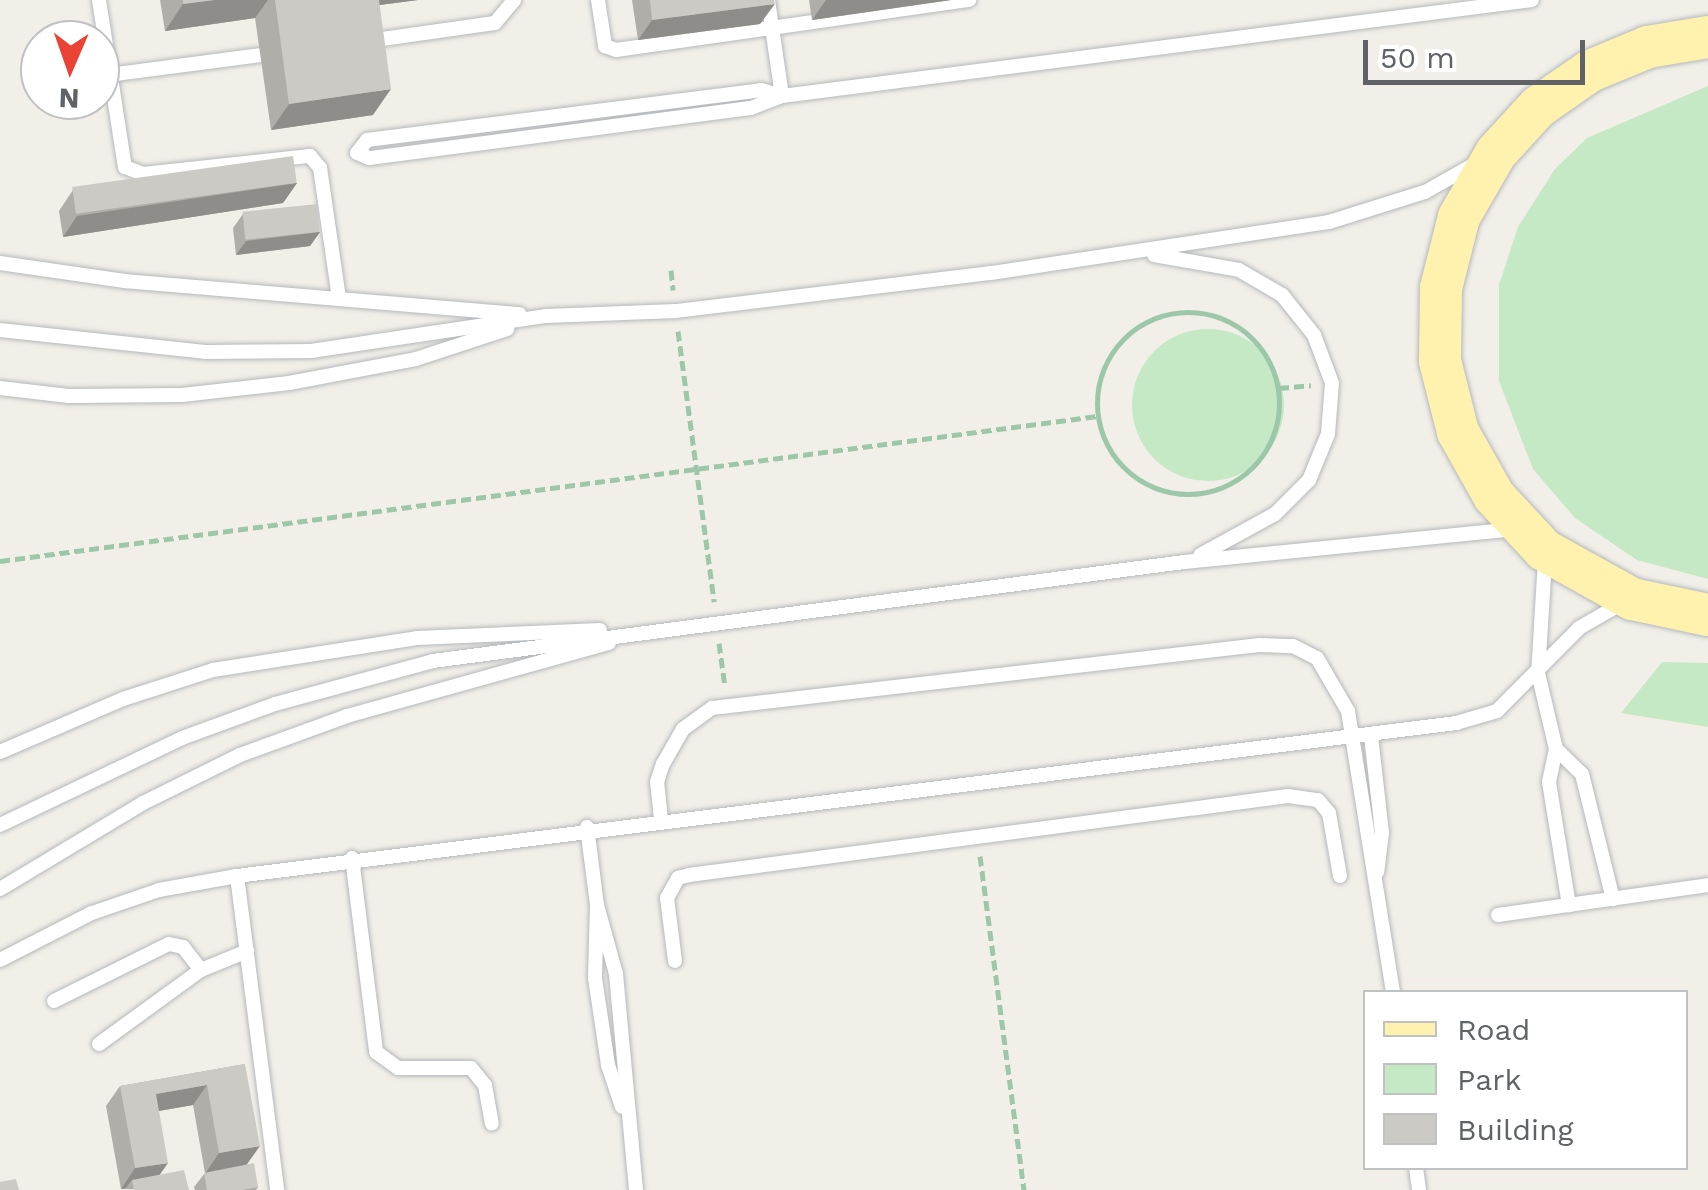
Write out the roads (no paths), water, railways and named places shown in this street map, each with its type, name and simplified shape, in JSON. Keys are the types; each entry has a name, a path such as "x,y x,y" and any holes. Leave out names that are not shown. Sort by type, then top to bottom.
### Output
{"main road":[{"path":"1708,37 1648,47 1590,71 1538,107 1496,153 1454,234 1441,288 1440,361 1458,432 1494,496 1534,539 1632,599 1708,616"}],"lane":[{"path":"362,42 494,23 514,0"},
{"path":"598,0 610,50 968,0"},
{"path":"768,0 782,96"},
{"path":"782,96 748,90 367,140 357,153 368,158 731,110 782,96 1532,0"},
{"path":"120,74 260,55"},
{"path":"119,120 130,172 302,153 316,161 339,299"},
{"path":"0,330 205,352 310,351 546,316 676,310 1138,253 1329,222 1425,192 1496,153"},
{"path":"1138,253 1239,270 1282,295 1314,335 1332,383 1328,434 1308,480 1276,514 1184,562"},
{"path":"0,263 339,299 546,316"},
{"path":"0,388 70,396 182,395 289,383 416,359 546,316"},
{"path":"0,825 164,746 274,704 433,660 1184,562 1534,539 1538,672 1556,748 1549,782 1569,905"},
{"path":"0,960 92,913 159,890 236,876 587,828 1371,736 1497,710 1579,628 1632,599"},
{"path":"0,752 123,698 277,657 493,631 648,633"},
{"path":"0,889 128,811 240,755 432,690 648,633"},
{"path":"661,819 657,782 670,752 697,716 728,704 1259,644 1293,646 1317,658 1335,681 1354,738 1364,836 1378,872"},
{"path":"1371,736 1382,832 1378,872 1393,990"},
{"path":"1556,748 1582,774 1612,899"},
{"path":"675,960 667,898 678,878 1304,794 1328,812 1340,876"},
{"path":"587,828 597,905 616,974 624,1112 636,1190"},
{"path":"352,858 376,1052 398,1068 471,1068 485,1086 492,1122"},
{"path":"236,876 277,1190"},
{"path":"1498,916 1708,886"},
{"path":"597,905 595,978 608,1065 624,1112"},
{"path":"54,1001 169,944 183,947 201,970"},
{"path":"99,1044 201,970 247,950"}]}
